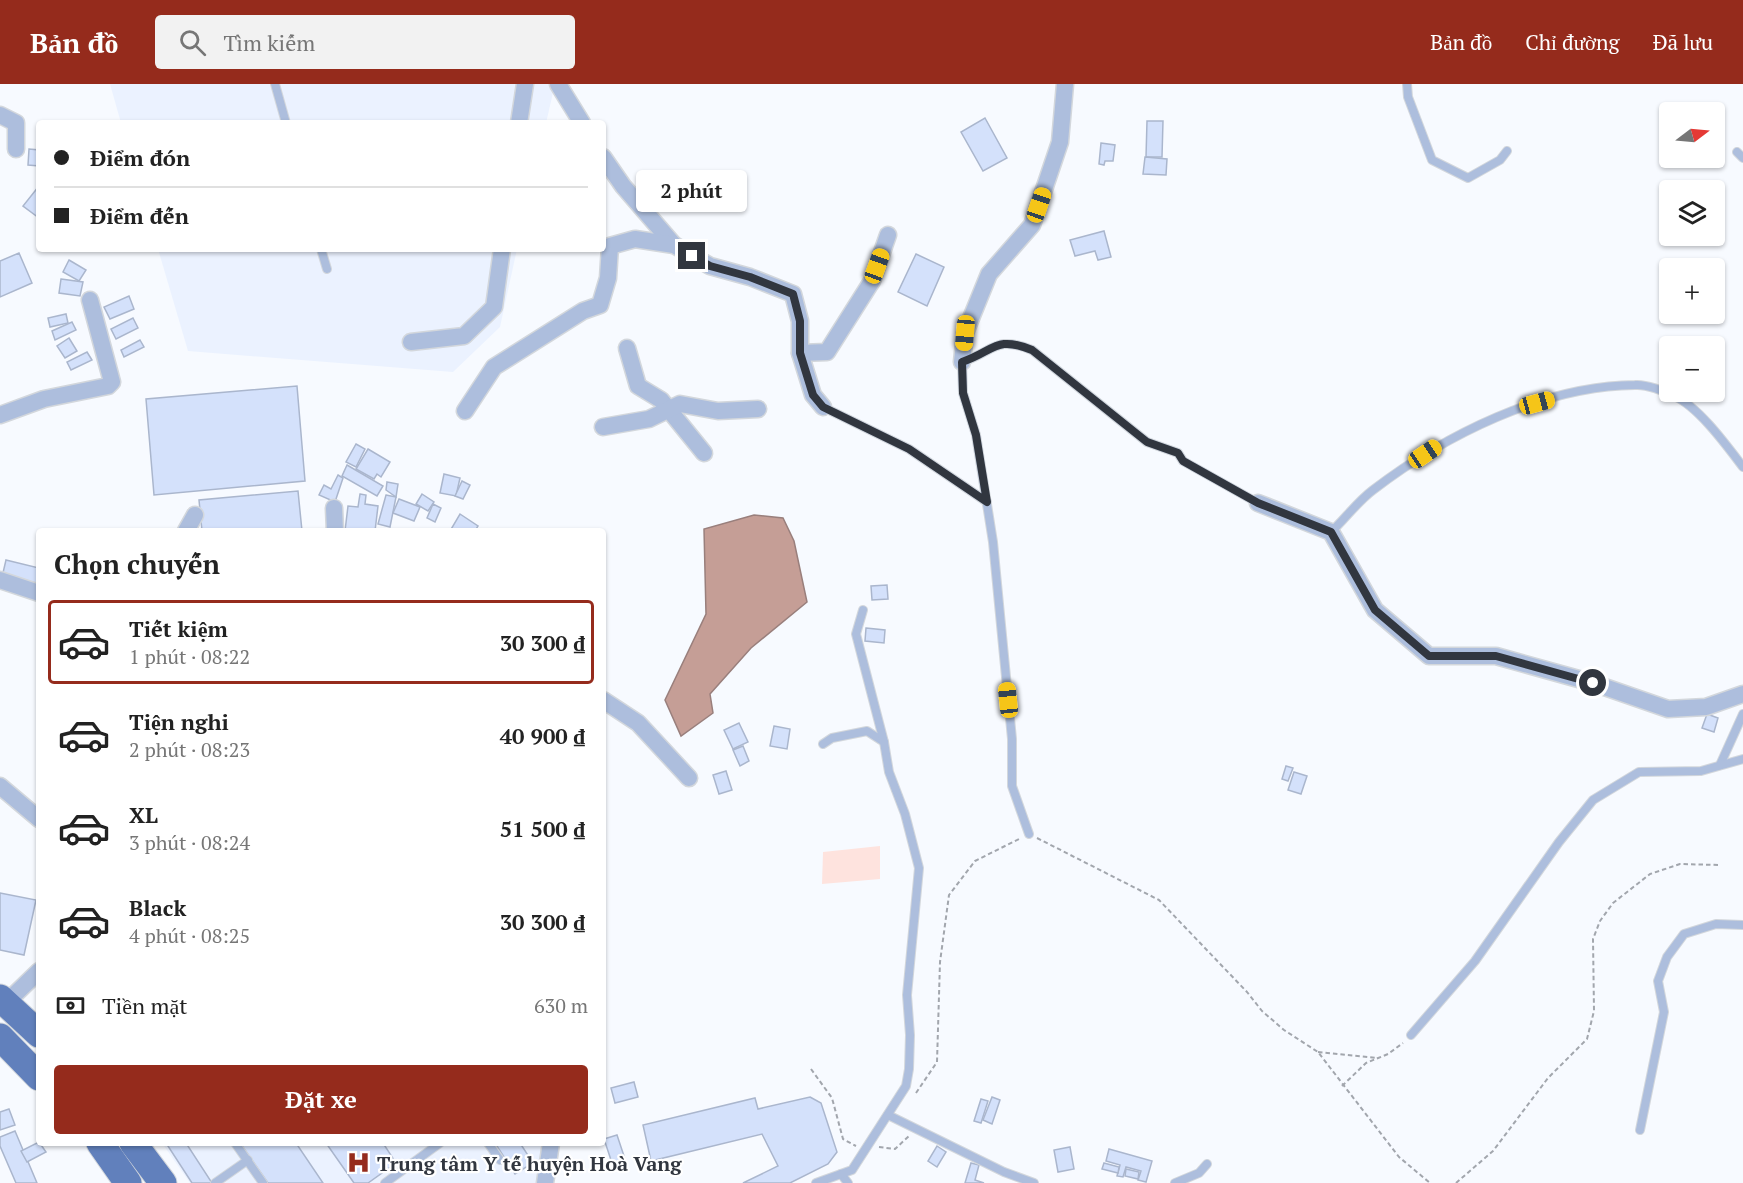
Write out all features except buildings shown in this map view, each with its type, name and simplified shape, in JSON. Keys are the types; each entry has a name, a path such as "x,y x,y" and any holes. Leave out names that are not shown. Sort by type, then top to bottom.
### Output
{"highway":[{"path":"3,1001 36,1031"},
{"path":"0,1036 36,1074"},
{"path":"102,1146 128,1183"},
{"path":"135,1146 163,1183"}],"street":[{"path":"519,120 525,84"},
{"path":"558,84 580,120"},
{"path":"962,362 965,333 989,274 1032,225 1060,142 1065,84"},
{"path":"0,115 16,123 16,149"},
{"path":"606,161 623,186 674,245 710,266 750,277 793,294 800,321 800,353 813,395 823,407"},
{"path":"800,353 827,352 872,281 888,235"},
{"path":"465,411 494,367 583,311 600,305 608,278 610,246 635,239 674,245"},
{"path":"411,342 464,336 494,307 502,252"},
{"path":"0,415 44,399 108,386 111,382 90,300"},
{"path":"627,348 638,386 661,400 704,453"},
{"path":"603,427 627,425 680,404 718,411 758,409"},
{"path":"1258,503 1331,532 1375,610 1429,656 1496,656 1593,683 1668,709 1706,707 1743,694"},
{"path":"334,508 335,528"},
{"path":"188,528 195,515"},
{"path":"0,580 36,592"},
{"path":"606,702 638,723 689,778"},
{"path":"0,786 36,816"},
{"path":"3,1001 36,974"},
{"path":"545,1183 551,1146"}],"lane":[{"path":"275,84 285,120"},
{"path":"1407,84 1408,97 1432,160 1468,178 1500,160 1507,152"},
{"path":"322,252 327,269"},
{"path":"1029,834 1012,786 1012,739 993,542 976,435 963,393 962,362 980,356 995,345 1012,342 1032,350 1147,442 1178,453 1183,461 1258,503"},
{"path":"1331,532 1371,491 1444,442 1519,408 1573,393 1637,384 1676,396 1710,425 1743,467"},
{"path":"823,407 909,449 987,502"},
{"path":"816,1183 852,1170 906,1086 909,1069 910,1035 907,995 919,868 905,814 889,772 884,742 856,634 863,610"},
{"path":"1720,765 1743,714"},
{"path":"823,744 832,738 867,731 884,742"},
{"path":"1411,1035 1475,961 1559,842 1593,800 1639,772 1701,771 1743,759"},
{"path":"1640,1130 1664,1012 1658,981 1667,957 1684,934 1716,924 1743,925"},
{"path":"888,1115 1004,1172 1034,1183"},
{"path":"237,1146 261,1182"},
{"path":"385,1183 436,1146"},
{"path":"490,1146 500,1160"},
{"path":"215,1183 248,1160"},
{"path":"1176,1183 1199,1173 1207,1164"},
{"path":"841,1174 848,1183"}],"path":[{"path":"893,1106 918,1091 937,1062 940,962 949,895 975,861 1029,834 1159,900 1247,992 1262,1011 1284,1030 1318,1052 1399,1157 1430,1183"},
{"path":"1456,1183 1493,1151 1548,1078 1587,1039 1594,1011 1593,939 1600,921 1613,903 1650,874 1680,864 1719,865"},
{"path":"1342,1086 1365,1063 1388,1054 1411,1035"},
{"path":"1318,1052 1377,1058"},
{"path":"811,1069 832,1098 843,1138 852,1146 866,1148 881,1146 895,1149 915,1127"}],"shaded area":[{"path":"110,84 555,84 547,120 120,120"},
{"path":"159,252 516,252 500,327 453,372 188,351"},
{"path":"754,515 783,518 794,541 807,602 751,648 710,694 713,713 681,736 665,700 706,614 704,529"},
{"path":"880,846 880,879 822,884 823,852"},
{"name":"Trung tâm Y tế huyện Hoà Vang","path":"164,1146 543,1146 537,1183 190,1183"}],"place":[{"name":"Trung tâm Y tế huyện Hoà Vang","path":"359,1163"}],"route":[{"path":"692,256 710,266 750,277 793,294 800,321 800,353 813,395 823,407 849,422 909,449 987,502 976,435 963,393 962,362 980,356 995,345 1012,342 1032,350 1113,418 1147,442 1178,453 1183,461 1258,503 1331,532 1375,610 1429,656 1496,656 1593,683"}]}
